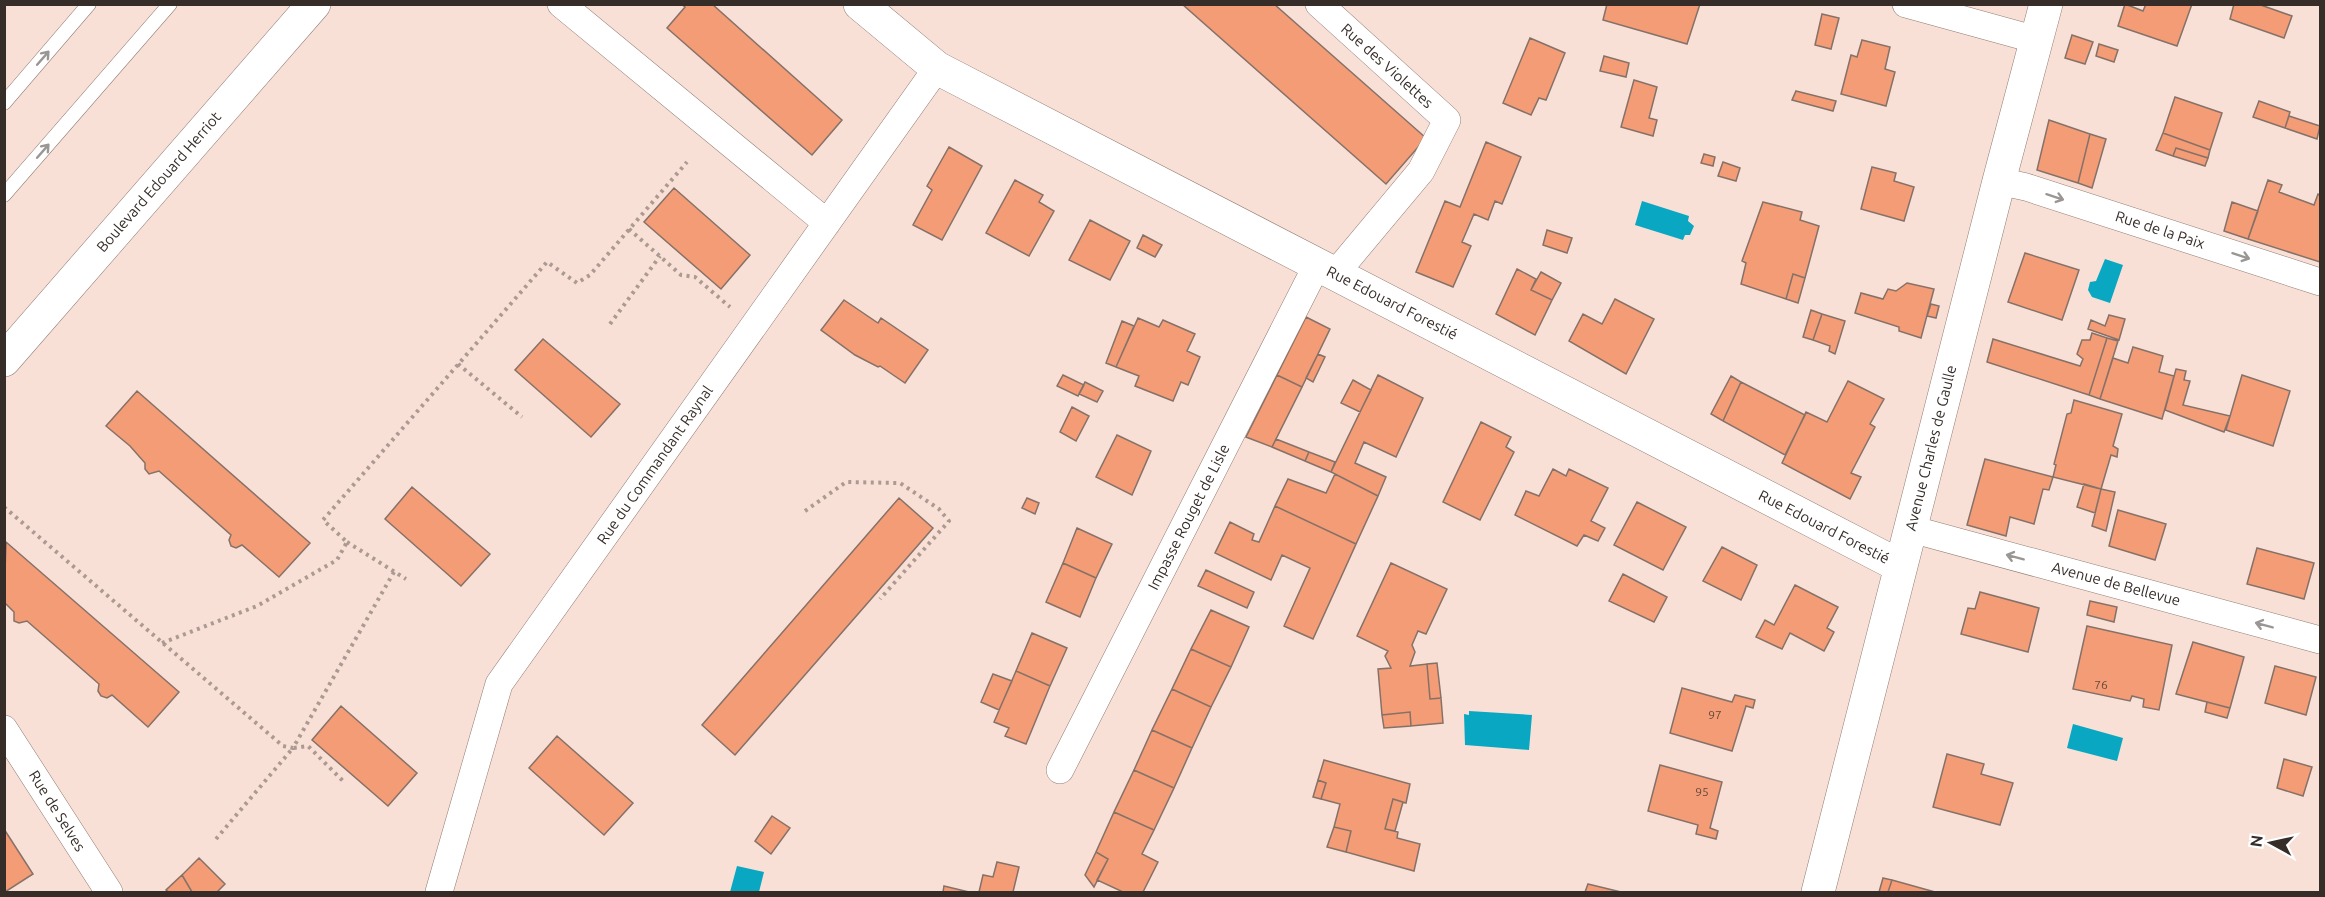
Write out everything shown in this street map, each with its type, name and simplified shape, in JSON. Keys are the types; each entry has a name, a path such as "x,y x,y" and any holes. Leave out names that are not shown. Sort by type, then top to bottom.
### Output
{"street":[{"name":"Boulevard Edouard Herriot","path":"4,360 314,4"},
{"path":"561,4 827,223"},
{"name":"Rue Edouard Forestié","path":"847,4 890,32 937,68 1900,566"},
{"name":"Rue Edouard Forestié","path":"860,4 890,32"},
{"name":"Rue des Violettes","path":"1319,4 1447,120 1421,171 1326,269"},
{"path":"1906,4 2037,40"},
{"name":"Avenue Charles de Gaulle","path":"1818,892 2046,4"},
{"name":"Rue du Commandant Raynal","path":"439,892 499,684 937,68"},
{"name":"Rue de la Paix","path":"1999,181 2320,282"},
{"name":"Impasse Rouget de Lisle","path":"1060,770 1326,269"},
{"name":"Avenue de Bellevue","path":"1911,529 2320,640"},
{"name":"Rue de Selves","path":"4,729 109,892"}],"lane":[{"path":"4,103 89,4"},
{"path":"4,195 170,4"}],"path":[{"path":"406,579 347,542 323,520 548,262 577,284 590,275 687,162"},
{"path":"629,229 681,275 695,277 753,327"},
{"path":"610,324 660,256"},
{"path":"458,364 522,417"},
{"path":"805,512 846,482 900,483 939,509 949,521 880,599"},
{"path":"4,507 282,746 293,748 308,746 344,782"},
{"path":"162,643 257,606 337,560 347,542"},
{"path":"216,839 293,748 394,572"}],"water":[{"path":"1642,201 1689,216 1688,221 1694,226 1690,235 1685,235 1683,240 1635,225"},
{"path":"2105,259 2123,265 2110,303 2092,297 2088,290 2090,282 2096,281"},
{"path":"1469,711 1532,715 1529,750 1465,745 1464,714 1469,715"},
{"path":"2073,724 2123,738 2117,761 2067,748"},
{"path":"737,866 764,872 759,892 730,892"}],"building":[{"path":"681,4 712,4 842,120 812,155 667,28 685,7"},
{"path":"1182,4 1274,4 1426,138 1386,184"},
{"path":"1607,4 1700,4 1687,44 1603,20"},
{"path":"2125,4 2143,11 2146,4 2192,4 2177,46 2118,26"},
{"path":"2234,4 2258,4 2292,16 2284,38 2230,19"},
{"path":"1822,14 1839,18 1831,49 1815,45"},
{"path":"2072,35 2093,42 2085,64 2065,58"},
{"path":"1530,38 1565,53 1546,100 1539,98 1531,115 1503,103"},
{"path":"1862,40 1890,47 1885,69 1895,72 1886,106 1841,94 1851,55 1857,57"},
{"path":"2099,44 2118,50 2114,62 2096,56"},
{"path":"1604,56 1629,63 1626,77 1600,71"},
{"path":"1634,80 1657,87 1649,118 1657,120 1653,136 1621,127"},
{"path":"1796,91 1836,101 1833,111 1792,100"},
{"path":"2175,97 2222,113 2210,150 2163,133"},
{"path":"2259,101 2290,112 2285,128 2253,117"},
{"path":"2289,116 2320,126 2317,139 2285,128"},
{"path":"2049,120 2090,134 2078,183 2037,170"},
{"path":"2163,133 2210,150 2208,158 2176,148 2173,156 2156,150"},
{"path":"2090,134 2106,139 2092,188 2078,183"},
{"path":"1486,142 1521,157 1502,204 1495,201 1488,220 1474,214 1462,242 1471,246 1453,287 1416,272 1445,201 1460,207"},
{"path":"949,147 982,166 942,240 913,225 932,190 927,186"},
{"path":"2176,148 2208,158 2205,166 2173,156"},
{"path":"1704,154 1715,157 1713,166 1701,163"},
{"path":"1723,162 1740,168 1736,181 1718,176"},
{"path":"1872,167 1896,173 1894,181 1914,187 1904,221 1861,209"},
{"path":"1015,180 1043,195 1039,202 1054,211 1029,256 986,233"},
{"path":"2268,180 2282,185 2279,192 2314,205 2318,194 2320,195 2320,262 2248,239"},
{"path":"674,188 750,255 721,289 644,222"},
{"path":"1763,202 1802,212 1800,220 1819,226 1805,278 1793,274 1786,299 1741,284 1746,263 1742,261"},
{"path":"2232,202 2258,211 2248,239 2224,231"},
{"path":"1090,220 1130,241 1110,280 1069,260"},
{"path":"1547,230 1572,238 1567,253 1543,245"},
{"path":"1143,235 1162,245 1155,257 1137,248"},
{"path":"2025,253 2079,270 2062,320 2008,302"},
{"path":"1517,269 1536,279 1531,290 1552,300 1535,335 1496,314"},
{"path":"1541,272 1561,283 1552,300 1531,290"},
{"path":"1793,274 1805,278 1798,303 1786,299"},
{"path":"1907,283 1934,289 1921,338 1899,331 1899,327 1855,313 1861,293 1883,299 1888,289 1896,291"},
{"path":"1615,299 1654,319 1626,374 1569,341 1583,314 1602,324"},
{"path":"844,300 878,323 881,318 928,350 905,383 880,366 855,355 821,330"},
{"path":"1931,304 1939,306 1936,318 1927,316"},
{"path":"1811,310 1822,314 1813,340 1803,337"},
{"path":"1822,314 1845,321 1835,354 1829,351 1830,346 1813,340"},
{"path":"2109,315 2125,319 2119,340 2088,329 2091,320 2105,326"},
{"path":"1306,317 1330,329 1302,387 1277,375"},
{"path":"1138,318 1159,327 1163,320 1195,334 1187,351 1200,357 1188,385 1181,382 1173,401 1135,386 1139,376 1116,367"},
{"path":"1122,321 1134,326 1116,367 1106,363"},
{"path":"2092,333 2107,338 2089,395 1987,362 1993,339 2080,366 2083,359 2077,354 2082,340 2090,340"},
{"path":"2107,338 2118,341 2100,399 2089,395"},
{"path":"543,339 620,404 591,437 515,370"},
{"path":"2133,347 2163,356 2159,372 2174,376 2162,419 2100,399 2113,358 2128,363"},
{"path":"1318,354 1325,357 1313,382 1306,378"},
{"path":"2176,369 2186,371 2184,380 2190,381 2183,405 2230,416 2224,432 2165,410"},
{"path":"1063,375 1084,385 1078,396 1057,386"},
{"path":"1277,375 1302,387 1272,447 1246,437"},
{"path":"1378,375 1423,398 1396,457 1364,442 1355,463 1386,477 1378,496 1331,472"},
{"path":"2242,375 2290,391 2273,446 2226,430"},
{"path":"1731,376 1741,382 1723,421 1711,414"},
{"path":"1353,380 1371,390 1360,412 1341,403"},
{"path":"1848,381 1884,399 1870,424 1875,427 1851,473 1861,477 1850,499 1782,463 1806,412 1827,422"},
{"path":"1085,382 1103,391 1097,402 1079,394"},
{"path":"1741,382 1805,415 1785,455 1723,421"},
{"path":"137,391 310,543 279,577 242,545 236,548 231,546 229,540 231,535 159,471 149,474 145,469 145,463 130,446 106,426"},
{"path":"2074,400 2122,414 2113,446 2118,449 2117,457 2111,455 2101,489 2053,477 2056,465 2054,464 2067,414 2071,413"},
{"path":"1072,407 1089,416 1076,441 1060,432"},
{"path":"1481,422 1511,437 1506,447 1514,452 1480,520 1443,502"},
{"path":"1117,435 1151,451 1132,495 1096,477"},
{"path":"1276,439 1309,452 1305,461 1272,447"},
{"path":"1309,452 1335,462 1331,472 1305,461"},
{"path":"1985,459 2053,477 2049,490 2043,489 2034,524 2010,517 2006,536 1967,525"},
{"path":"1553,469 1566,476 1569,469 1608,488 1591,521 1605,528 1598,541 1584,535 1577,546 1515,515 1526,491 1539,496"},
{"path":"1335,474 1378,496 1356,544 1275,506 1288,479 1326,493"},
{"path":"2084,484 2101,489 2095,513 2077,507"},
{"path":"412,487 490,554 461,586 385,519"},
{"path":"2101,489 2115,492 2106,531 2092,526"},
{"path":"899,498 933,528 735,755 702,725"},
{"path":"1027,498 1039,503 1035,514 1022,508"},
{"path":"1637,502 1686,527 1663,570 1614,545"},
{"path":"1275,506 1356,544 1313,639 1284,626 1310,568 1282,555 1271,580 1215,553 1230,522 1254,534 1252,540 1259,542"},
{"path":"2118,510 2166,524 2155,560 2109,546"},
{"path":"1077,528 1112,544 1096,578 1063,563"},
{"path":"6,542 179,692 148,727 112,695 107,698 101,696 98,691 99,684 27,621 19,623 14,621 14,612 4,602"},
{"path":"1722,547 1757,565 1741,600 1703,581"},
{"path":"2257,548 2314,563 2304,599 2247,584"},
{"path":"1063,563 1096,578 1080,617 1046,602"},
{"path":"1391,563 1447,589 1426,634 1418,631 1412,645 1415,652 1410,666 1427,664 1430,699 1441,698 1443,723 1411,726 1410,712 1382,715 1378,669 1391,668 1385,656 1388,651 1357,636"},
{"path":"1206,570 1254,592 1247,608 1198,586"},
{"path":"1623,574 1667,597 1654,622 1609,601"},
{"path":"1795,585 1838,607 1827,628 1834,632 1824,651 1790,633 1782,649 1756,637 1765,620 1774,625"},
{"path":"1980,592 2039,608 2028,652 1961,634 1968,608 1975,609"},
{"path":"2090,601 2117,607 2114,622 2087,615"},
{"path":"1211,610 1249,627 1231,667 1191,649"},
{"path":"2087,626 2172,645 2159,710 2143,707 2144,699 2132,696 2130,701 2073,689"},
{"path":"1032,633 1067,648 1050,686 1016,671"},
{"path":"2193,642 2244,657 2230,708 2176,694"},
{"path":"1191,649 1231,667 1211,707 1172,689"},
{"path":"1437,663 1441,698 1430,699 1427,664"},
{"path":"2275,666 2316,677 2306,715 2265,703"},
{"path":"1016,671 1050,686 1026,744 1005,736 1009,728 994,722"},
{"path":"993,674 1012,681 999,710 981,702"},
{"path":"1682,688 1732,702 1735,695 1755,700 1753,708 1746,706 1732,751 1670,733"},
{"path":"1172,689 1211,707 1192,748 1152,730"},
{"path":"2207,702 2230,708 2227,718 2205,712"},
{"path":"341,706 417,773 388,806 312,740"},
{"path":"1410,712 1411,726 1384,728 1382,715"},
{"path":"1152,730 1192,748 1174,788 1134,770"},
{"path":"557,736 633,803 604,835 529,768"},
{"path":"1947,754 1984,764 1981,774 2013,783 2000,825 1933,807"},
{"path":"2284,759 2312,767 2303,796 2277,788"},
{"path":"1324,760 1410,784 1406,803 1393,799 1385,829 1398,832 1397,838 1420,844 1414,871 1346,852 1351,831 1334,827 1340,804 1321,799 1326,783 1318,780"},
{"path":"1660,765 1722,782 1710,828 1718,831 1716,839 1696,834 1698,825 1648,811"},
{"path":"1134,770 1174,788 1154,830 1114,812"},
{"path":"1318,780 1326,783 1321,799 1313,797"},
{"path":"1393,799 1403,802 1395,831 1385,829"},
{"path":"1114,812 1154,830 1142,854 1158,862 1143,892 1123,892 1097,880 1108,859 1096,852"},
{"path":"772,816 790,828 771,854 755,841"},
{"path":"1334,827 1351,831 1346,852 1327,847"},
{"path":"4,829 33,874 5,892 4,892"},
{"path":"1096,852 1108,859 1094,887 1085,875"},
{"path":"199,858 225,884 217,892 192,892 182,875"},
{"path":"997,862 1019,867 1013,892 979,892 983,875 993,877"},
{"path":"182,875 192,892 166,890"},
{"path":"1883,878 1892,880 1888,892 1879,892"},
{"path":"1892,880 1935,892 1888,892"},
{"path":"1588,884 1621,892 1585,892"},
{"path":"944,886 969,892 943,892"}]}
